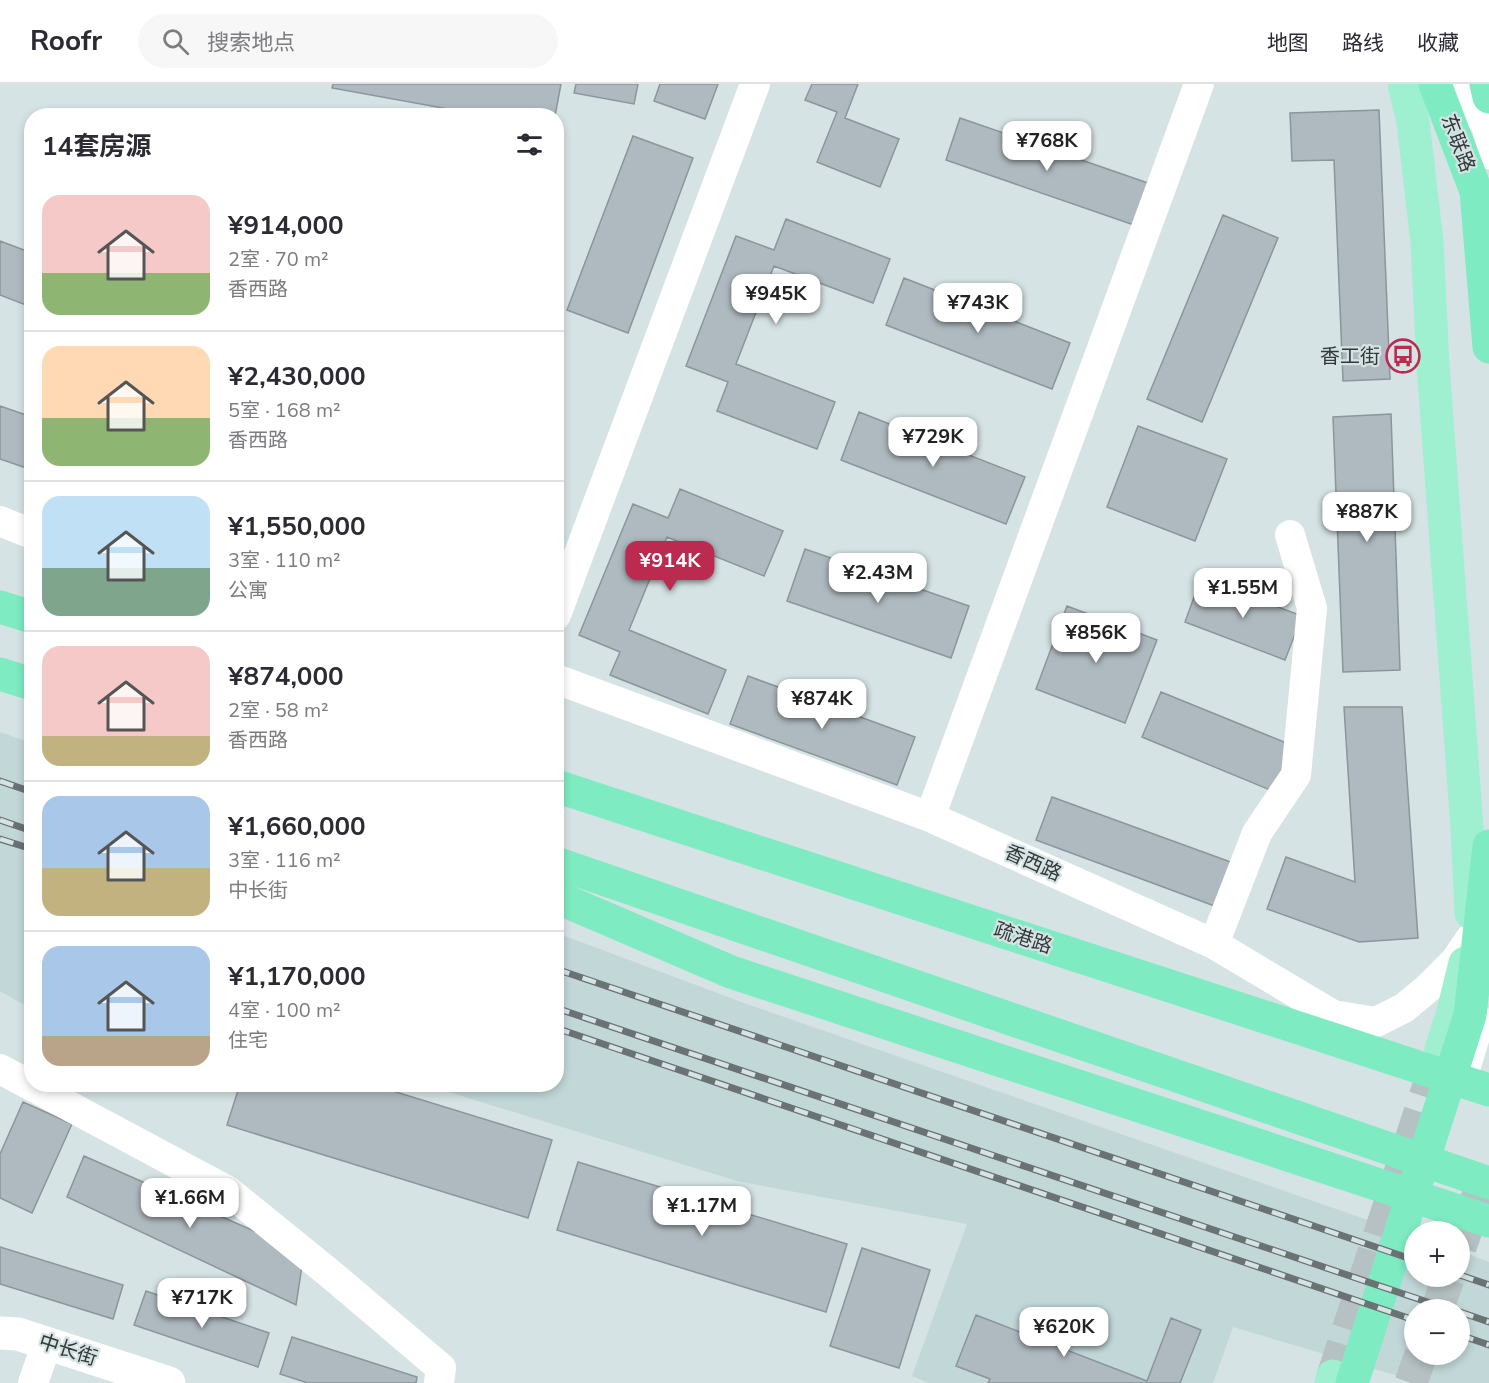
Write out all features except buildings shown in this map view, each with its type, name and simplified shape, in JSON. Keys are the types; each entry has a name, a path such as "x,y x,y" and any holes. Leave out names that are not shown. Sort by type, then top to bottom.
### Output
{"highway":[{"name":"东联路","path":"1465,95 1476,191 1489,347"},
{"path":"0,607 24,614"},
{"path":"0,674 24,682"},
{"name":"疏港路","path":"564,789 1305,1030 1480,1081"},
{"path":"1339,1381 1470,1015 1489,846"},
{"path":"564,866 1489,1183"},
{"path":"564,900 731,972 1489,1221"}],"main road":[{"path":"1404,84 1413,122 1427,242 1433,364 1471,885 1471,938 1453,1012 1441,1049"}],"street":[{"path":"564,594 755,84"},
{"path":"930,817 1198,84"},
{"path":"0,521 24,531"},
{"path":"1214,944 1257,833 1296,775 1312,608 1290,535"},
{"name":"香西路","path":"564,682 930,817 1214,944 1333,1015 1376,1022 1404,1008 1456,960 1471,938"},
{"path":"0,1069 24,1082"},
{"path":"43,1092 228,1191 441,1368 439,1383"},
{"name":"中长街","path":"0,1334 18,1334 169,1383"},
{"path":"33,1383 47,1343"}],"lane":[{"path":"1465,95 1489,162"},
{"path":"1465,95 1485,187 1489,221"},
{"path":"1480,1081 1489,1016"}],"shaded area":[{"path":"0,732 24,741 24,1005 0,991"},
{"path":"564,936 744,1003 1404,1233 1404,1287 1470,1287 1470,1255 1489,1262 1489,1383 1422,1383 1233,1327 1213,1383 929,1383 912,1376 967,1224 737,1181 449,1092 564,1092"}],"tunnel":[{"path":"1333,1376 1441,1049"},
{"path":"1469,1221 1489,1165"},
{"path":"1441,1299 1445,1287"},
{"path":"1411,1383 1417,1365"}],"railway":[{"path":"0,781 24,789"},
{"path":"0,820 24,828"},
{"path":"0,839 24,846"},
{"path":"564,972 1404,1257"},
{"path":"564,1011 1418,1299"},
{"path":"564,1031 1404,1317"},
{"path":"1470,1278 1489,1285"},
{"path":"1470,1315 1489,1322"},
{"path":"1470,1338 1489,1345"}],"place":[{"name":"香工街","path":"1403,356"}]}
